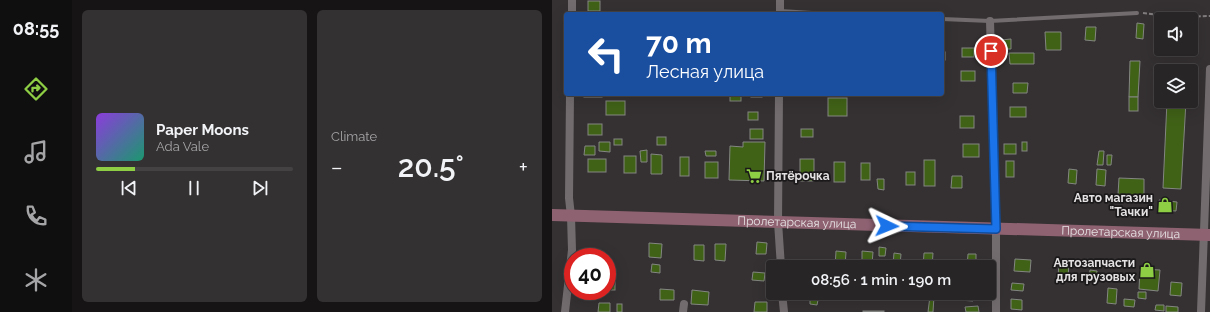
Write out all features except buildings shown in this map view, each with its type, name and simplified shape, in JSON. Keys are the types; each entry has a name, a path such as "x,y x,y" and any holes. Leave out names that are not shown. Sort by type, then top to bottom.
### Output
{"street":[{"path":"572,0 572,12"},
{"path":"780,0 780,12"},
{"path":"990,21 996,229 996,312"},
{"path":"1201,312 1207,234 1210,69"},
{"path":"565,312 572,250 569,198 570,96"},
{"path":"779,96 778,222 781,260"},
{"name":"Пролетарская улица","path":"552,215 1207,234"},
{"path":"783,300 784,312"}],"lane":[{"path":"944,19 990,21 1137,12"}],"path":[{"path":"1137,12 1178,17 1210,16"}],"place":[{"name":"Пятёрочка","path":"754,176"},
{"name":"Авто магазин \"Тачки\"","path":"1165,205"},
{"name":"Автозапчасти для грузовых","path":"1147,270"}],"route":[{"path":"887,226 996,229 991,51"}]}
